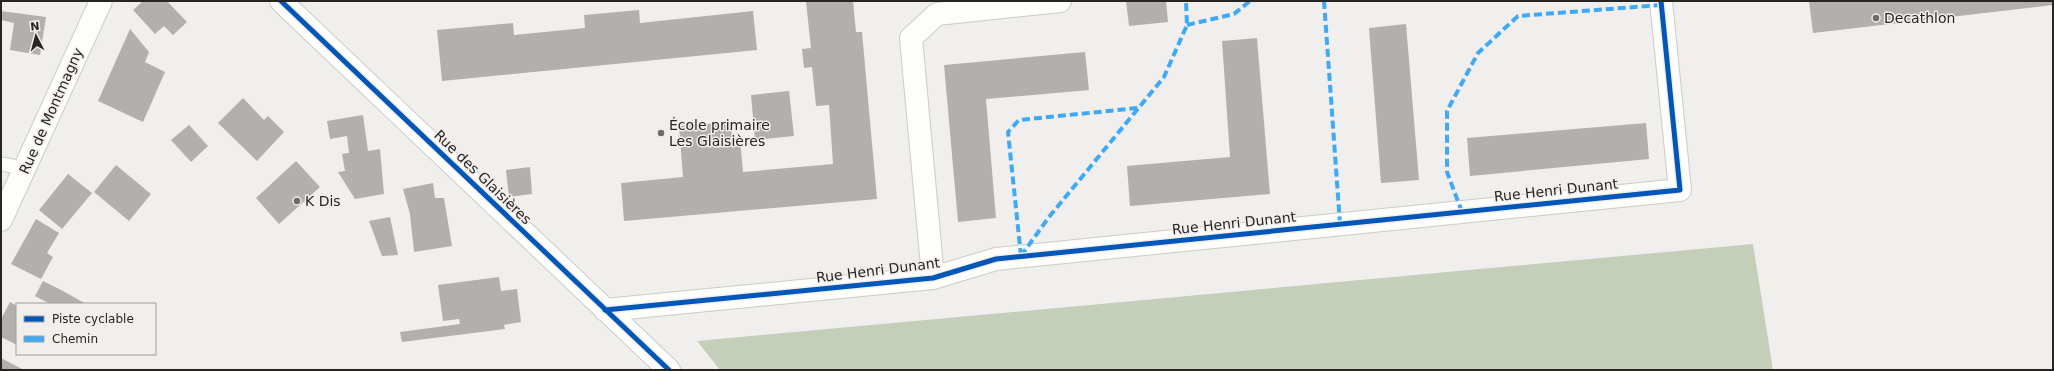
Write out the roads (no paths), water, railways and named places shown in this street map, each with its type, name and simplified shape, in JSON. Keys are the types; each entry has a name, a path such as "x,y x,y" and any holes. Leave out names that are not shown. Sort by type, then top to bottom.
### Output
{"street":[{"name":"Rue de Montmagny","path":"1,220 101,1"},
{"name":"Rue des Glaisières","path":"281,1 669,370"},
{"name":"Rue Henri Dunant","path":"933,278 911,38 937,14 1060,1"},
{"name":"Rue Henri Dunant","path":"605,310 933,278 996,259 1680,190 1661,1"}],"lane":[{"path":"1,164 25,168"}],"place":[{"name":"Decathlon","path":"1876,18"},
{"name":"École primaire Les Glaisières","path":"661,133"},
{"name":"K Dis","path":"297,201"}]}
